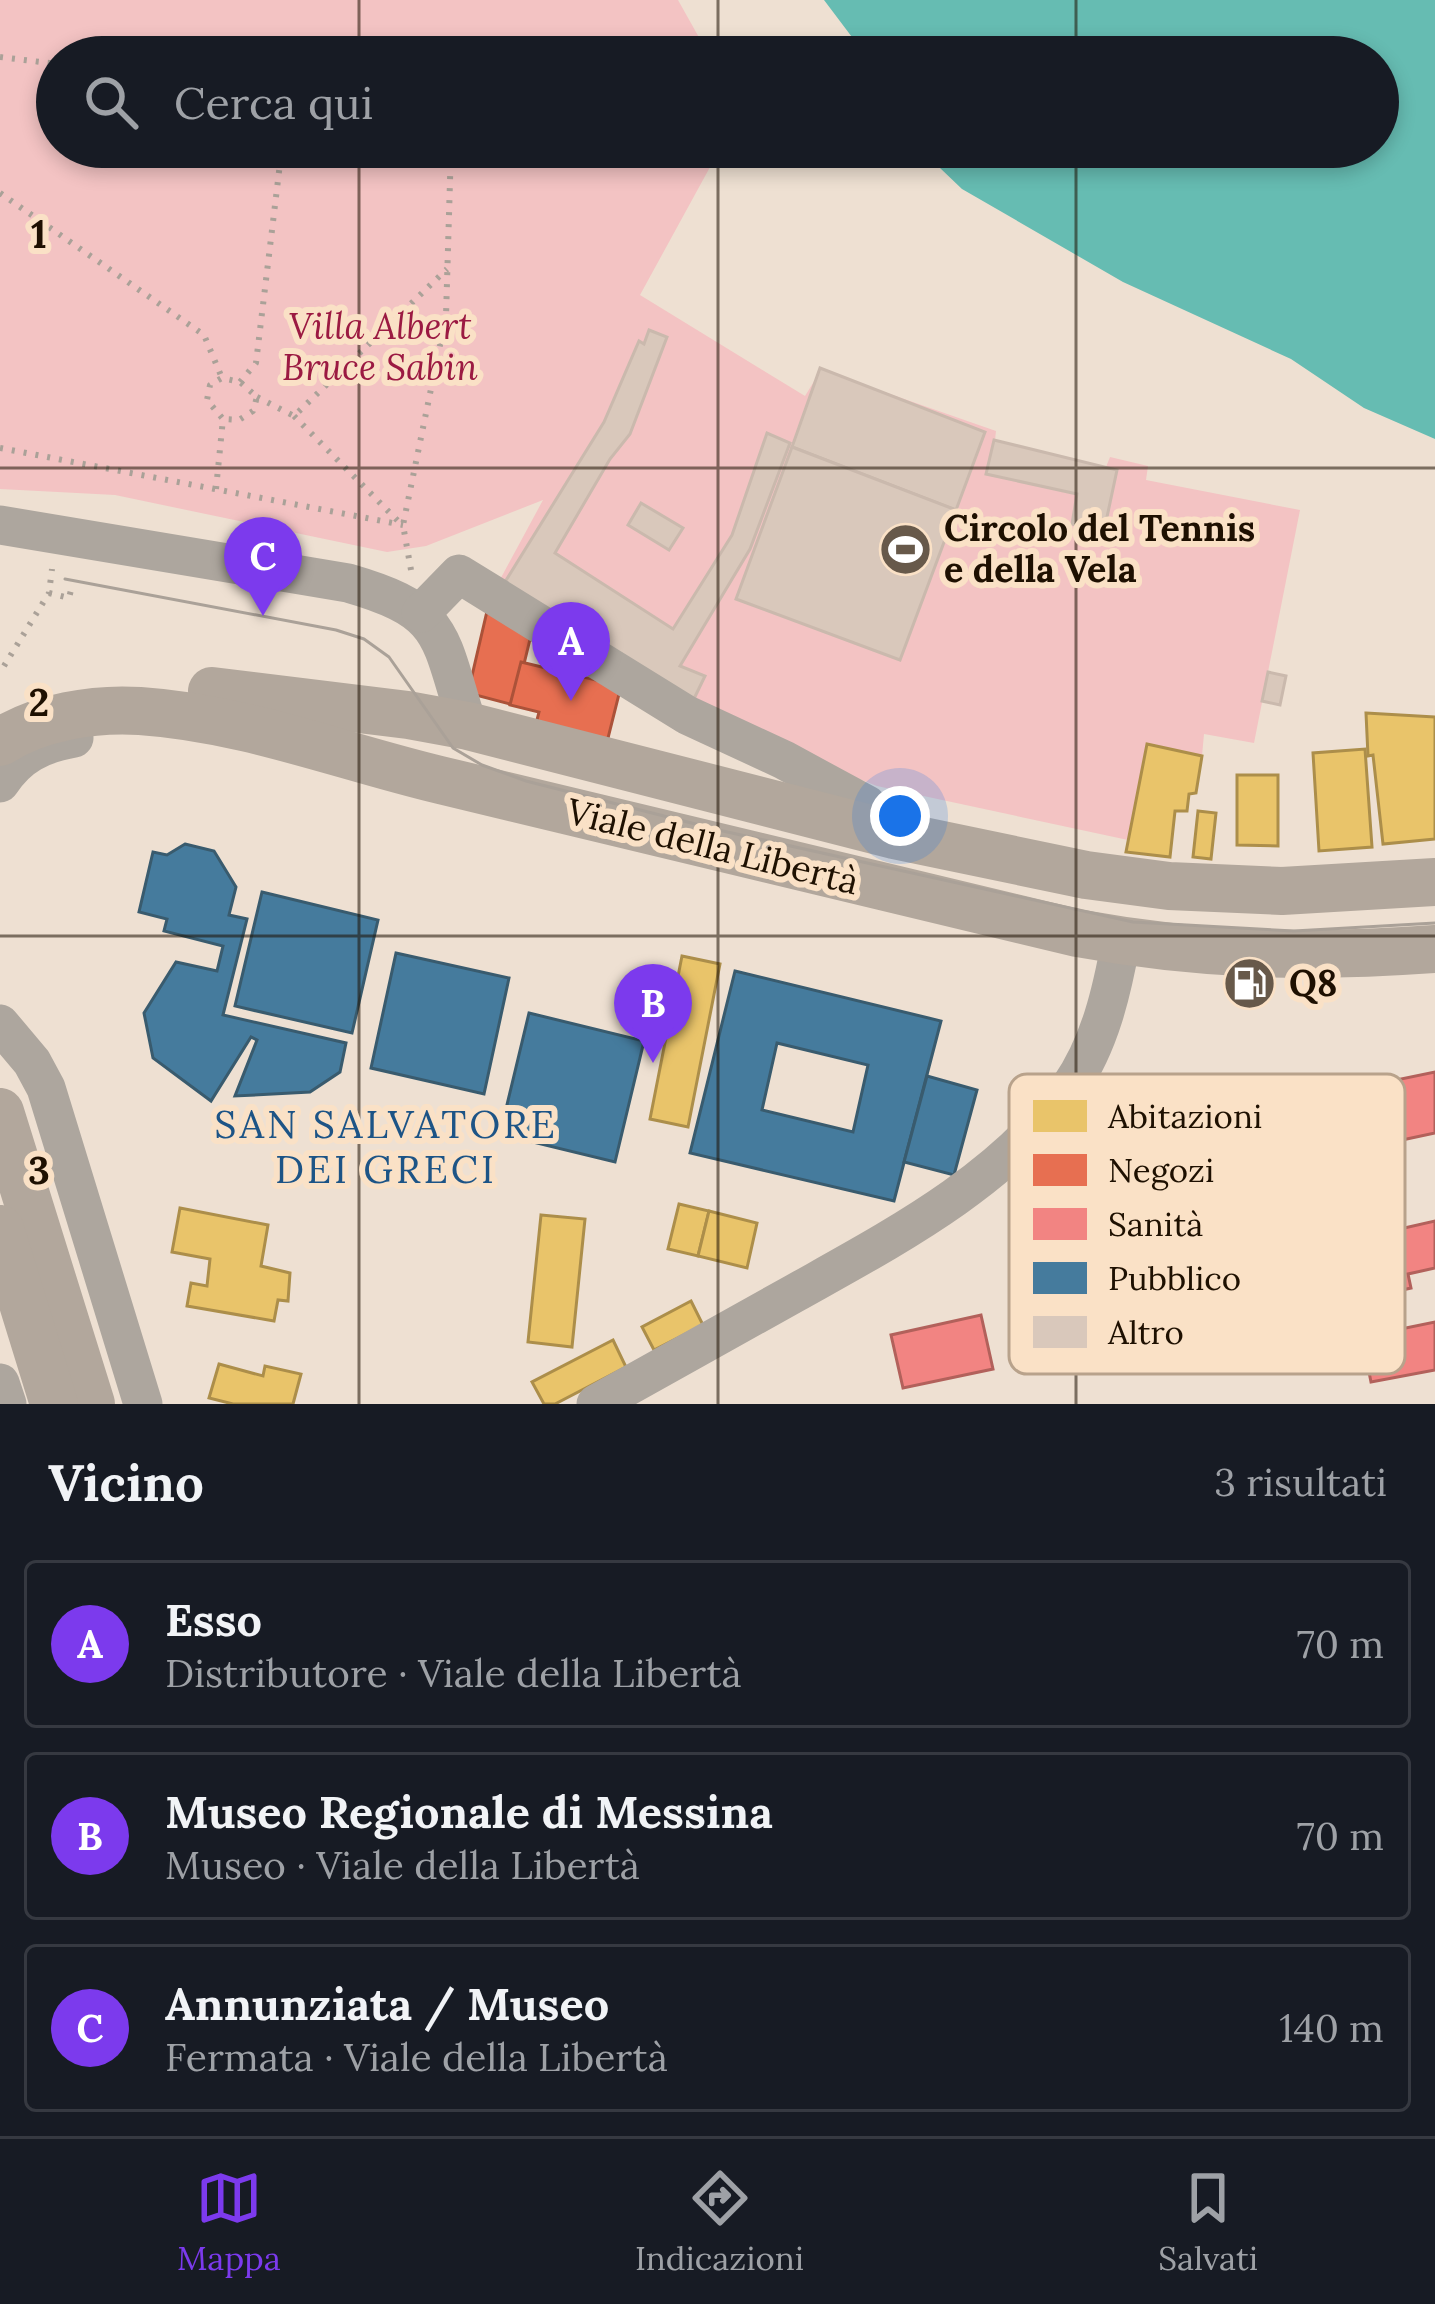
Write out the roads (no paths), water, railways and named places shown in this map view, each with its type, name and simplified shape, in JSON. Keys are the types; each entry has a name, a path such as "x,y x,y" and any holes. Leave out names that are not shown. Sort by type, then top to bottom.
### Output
{"main road":[{"name":"Viale della Libertà","path":"2,687 46,694 128,685 408,715 468,726 894,835 1086,875 1169,886 1282,891 1435,882"},
{"name":"Viale della Libertà","path":"0,742 57,719 134,711 263,730 426,777 1120,941 1173,950 1284,957 1435,950"},
{"path":"0,1112 91,1404"},
{"path":"0,1229 54,1404"}],"street":[{"path":"0,525 347,583 395,597 421,613 437,632 468,726"},
{"path":"421,613 459,574 687,716 867,805 894,835"},
{"path":"0,783 12,767 43,745 103,734 191,734 328,749"},
{"path":"1076,1074 1100,1027 1120,941"},
{"path":"0,1024 32,1062 46,1088 143,1404"},
{"path":"596,1404 912,1228 1009,1151"},
{"path":"0,1383 7,1404"}],"water":[{"path":"824,0 1435,0 1435,439 1364,408 1291,359 1123,282 962,189 940,168 1399,168 1399,36 851,36"}],"tram line":[{"path":"65,579 364,639 389,657 453,748 482,765 526,781 723,831 1133,922 1294,931 1435,923"}],"place":[{"name":"Circolo del Tennis e della Vela","path":"905,549"},
{"name":"Annunziata / Museo","path":"263,616"},
{"name":"Esso","path":"571,701"},
{"name":"Q8","path":"1250,983"},
{"name":"Museo Regionale di Messina","path":"653,1063"}],"district":[{"name":"SAN SALVATORE DEI GRECI","path":"386,1146"}],"park label":[{"name":"Villa Albert Bruce Sabin","path":"380,346"}]}
